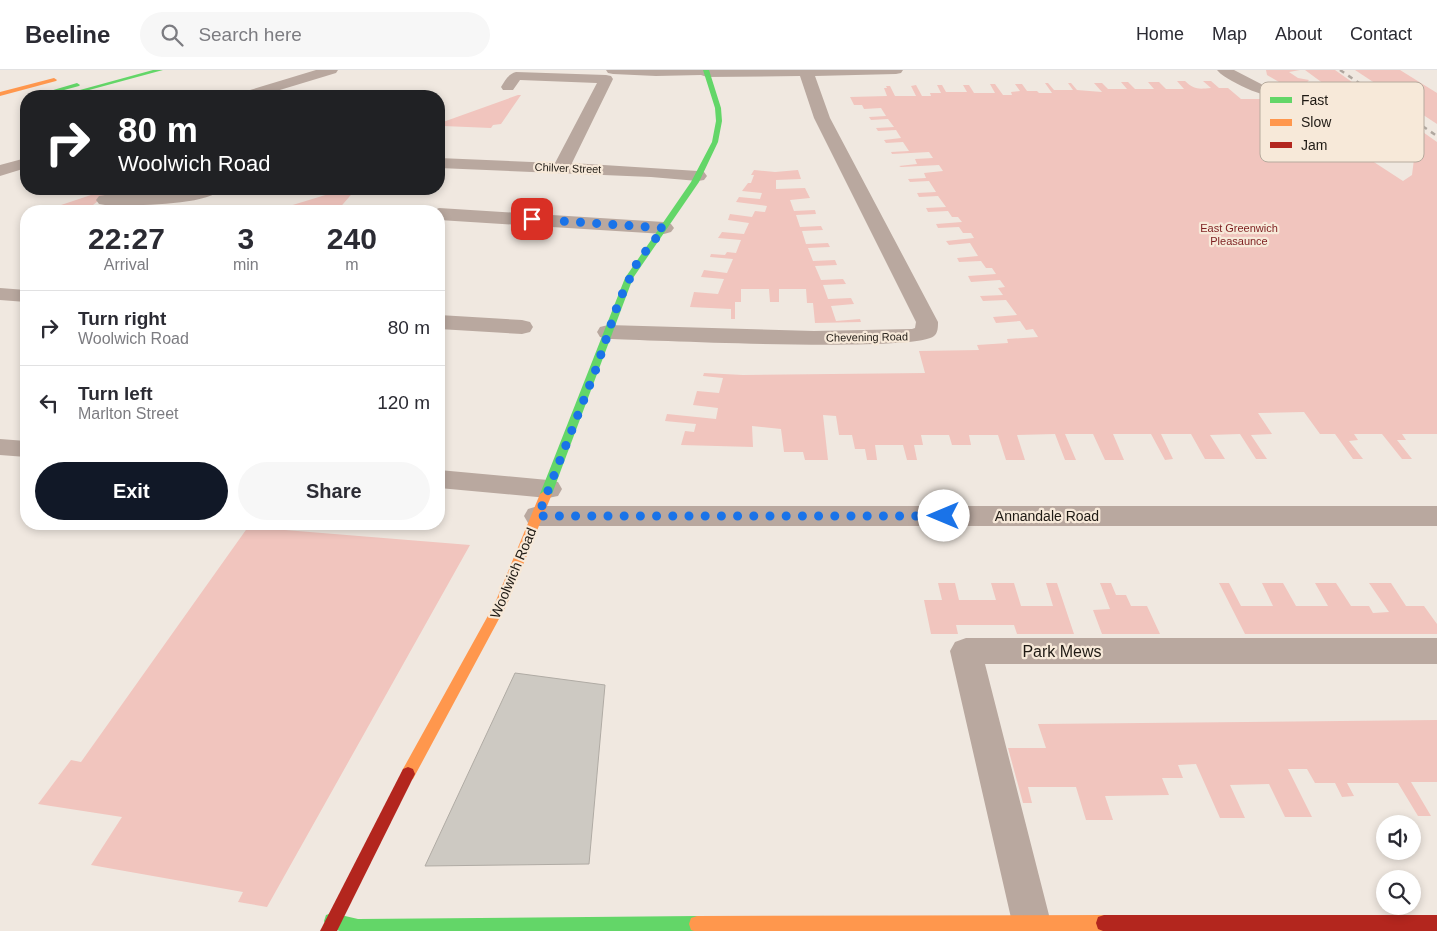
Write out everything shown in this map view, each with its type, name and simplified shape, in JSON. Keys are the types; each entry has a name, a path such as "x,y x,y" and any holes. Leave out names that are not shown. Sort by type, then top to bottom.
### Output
{"main road":[{"path":"0,88 63,70"},
{"path":"57,90 129,70"},
{"path":"83,90 160,70"},
{"name":"Woolwich Road","path":"330,926 393,802 492,622 538,516 619,301 638,261 664,228 698,176 715,143 719,120 716,96 706,71"},
{"path":"0,94 81,72"},
{"path":"0,106 20,101"},
{"path":"330,926 358,928 690,924 1437,923"}],"street":[{"path":"265,90 331,70"},
{"path":"613,70 666,72 896,70"},
{"path":"1224,70 1260,91"},
{"name":"Chevening Road","path":"608,332 814,338 914,336 926,332 927,322 822,118 806,72"},
{"path":"508,87 516,76 606,79 561,168"},
{"name":"Chilver Street","path":"445,163 698,176"},
{"path":"0,171 20,165"},
{"path":"104,200 196,202 205,195"},
{"path":"445,208 664,228"},
{"path":"0,294 20,296"},
{"path":"445,322 522,327"},
{"path":"0,448 20,449"},
{"path":"445,480 548,489"},
{"name":"Annandale Road","path":"538,516 1437,516"},
{"name":"Park Mews","path":"1031,923 966,650 1437,651"}],"green space":[{"path":"1266,70 1300,70 1289,72 1298,78 1309,80 1307,82 1279,82 1267,75"},
{"name":"East Greenwich Pleasaunce","path":"1305,70 1335,70 1352,82 1321,82"},
{"path":"1355,70 1400,70 1419,82 1373,82"},
{"name":"East Greenwich Pleasaunce","path":"1177,81 1185,81 1191,86 1200,89 1211,88 1203,81 1211,81 1219,88 1228,88 1241,99 1260,99 1260,162 1374,162 1403,181 1412,175 1414,162 1424,162 1424,133 1437,142 1437,434 1402,434 1406,440 1397,440 1412,459 1402,459 1382,434 1354,434 1358,440 1349,441 1363,459 1353,459 1335,434 1320,434 1304,412 1258,413 1272,434 1251,435 1267,459 1256,459 1240,434 1210,435 1225,459 1205,459 1191,434 1161,434 1173,459 1165,460 1151,434 1113,434 1124,460 1105,460 1093,434 1065,434 1076,460 1065,460 1055,434 1017,435 1025,460 1006,460 998,435 969,435 971,445 952,445 949,435 921,435 923,445 914,445 917,460 907,460 903,445 875,445 877,460 867,460 865,449 855,449 852,435 839,435 836,416 823,415 828,460 805,460 803,452 784,452 781,429 752,426 753,447 681,445 685,431 694,432 696,424 665,421 667,414 716,419 718,408 693,405 697,391 719,393 723,378 703,376 704,373 743,375 925,373 919,351 979,350 977,345 1008,343 1007,339 1038,337 1033,329 1026,330 1020,321 996,323 993,317 1017,315 1006,300 983,301 980,296 1003,295 998,288 1005,287 1000,280 971,282 968,276 996,274 992,268 986,268 981,261 959,262 957,258 978,256 970,243 949,245 946,241 974,238 971,233 963,233 959,227 938,228 936,224 962,222 958,217 952,217 948,211 928,212 926,208 946,207 938,196 919,197 917,193 936,192 929,181 910,182 908,179 926,178 924,173 943,171 939,165 899,166 917,164 915,159 933,158 929,152 892,154 891,152 909,151 903,142 886,143 884,140 901,138 896,130 878,131 876,128 894,127 888,119 871,120 869,117 886,116 881,108 864,109 862,105 854,105 850,97 887,96 884,88 887,88 886,86 890,86 895,96 916,96 911,86 916,85 922,96 931,96 930,93 941,93 937,85 942,85 946,92 967,92 963,85 969,85 974,93 995,93 990,84 995,84 1003,95 1012,95 1011,92 1020,91 1015,84 1022,84 1027,91 1052,93 1045,83 1048,83 1054,90 1073,90 1068,83 1071,83 1077,90 1102,92 1094,83 1102,83 1108,89 1127,89 1121,82 1128,82 1135,89 1154,89 1148,82 1159,82 1166,89 1184,89"},
{"path":"1424,85 1437,93 1437,124 1424,115"},
{"path":"521,95 501,124 493,125 491,128 445,126 445,121"},
{"path":"754,170 775,172 798,170 801,179 776,180 776,189 805,188 810,198 790,200 794,211 815,210 816,214 796,215 800,227 821,226 823,230 802,231 806,244 828,243 830,247 808,248 813,261 835,260 837,265 815,266 821,280 843,279 846,284 823,285 828,299 851,298 854,304 831,306 836,321 860,319 861,322 815,323 813,303 807,303 806,289 779,289 779,302 770,302 769,289 741,289 741,302 735,302 735,319 731,319 731,309 690,307 694,292 718,294 724,279 701,277 704,270 727,273 733,259 710,257 711,254 725,255 727,252 736,253 741,240 718,238 722,232 744,234 749,223 728,220 730,214 752,217 755,211 765,212 767,206 736,202 739,197 760,199 762,193 742,191 748,183 751,183 754,175 751,175"},
{"path":"91,195 106,195 93,205 61,205"},
{"path":"325,195 351,195 342,205 293,205"},
{"path":"246,530 285,530 470,545 267,907 238,902 243,892 91,865 122,817 38,804 71,760 81,762"},
{"path":"938,583 955,583 959,600 996,600 991,583 1014,583 1021,606 1053,606 1046,583 1057,583 1074,634 1017,634 1014,625 956,625 958,634 931,634 924,600 942,600"},
{"path":"1100,583 1111,583 1116,595 1126,595 1131,606 1147,606 1160,634 1102,634 1093,610 1110,609"},
{"path":"1219,583 1229,583 1241,606 1273,606 1262,583 1283,583 1296,606 1328,606 1315,583 1336,583 1351,606 1369,606 1373,613 1389,612 1369,583 1391,583 1406,606 1424,606 1437,624 1437,634 1245,634"},
{"path":"1437,720 1437,782 1411,782 1431,816 1417,815 1398,783 1347,783 1354,796 1342,797 1335,783 1315,783 1307,769 1288,769 1312,817 1285,817 1269,784 1230,785 1245,818 1220,818 1196,764 1178,765 1183,778 1162,778 1169,795 1105,796 1113,820 1086,820 1076,787 1028,787 1032,803 1023,803 1008,748 1046,748 1038,724"}],"building":[{"path":"515,673 605,685 589,864 425,866"}],"railway":[{"path":"1340,70 1358,82"},
{"path":"1424,127 1437,136"}],"traffic: fast":[{"path":"84,90 160,70"},
{"path":"546,494 629,278 695,182 715,142 719,121 718,108 706,70"},
{"path":"58,90 77,85"},
{"path":"332,921 358,927 697,924"}],"traffic: slow":[{"path":"0,94 54,80"},
{"path":"408,774 501,604 546,494"},
{"path":"697,924 1104,923"}],"traffic: jam":[{"path":"328,931 408,774"},
{"path":"1104,923 1437,923"}],"route":[{"path":"532,219 664,228 638,261 619,301 596,369 538,516 944,516"}]}
